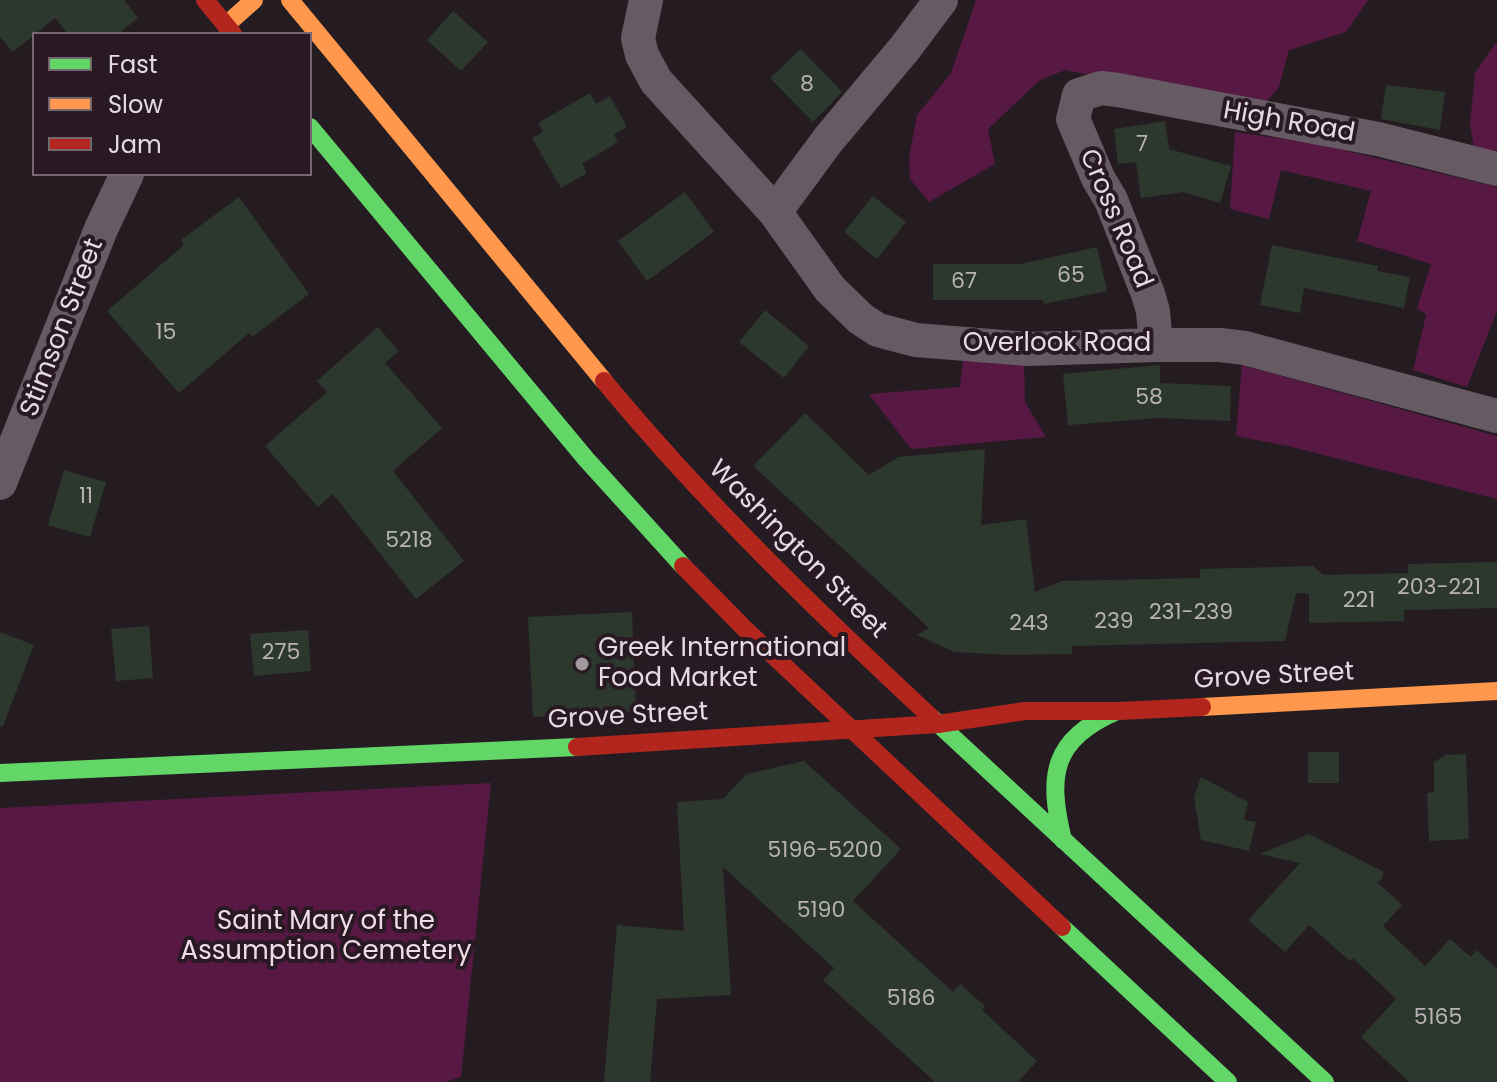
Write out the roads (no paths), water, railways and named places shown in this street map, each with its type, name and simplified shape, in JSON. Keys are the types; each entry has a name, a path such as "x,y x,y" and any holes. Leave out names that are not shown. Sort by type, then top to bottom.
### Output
{"main road":[{"path":"220,23 254,0"},
{"path":"294,13 319,0"},
{"name":"Washington Street","path":"294,13 310,32"},
{"name":"Washington Street","path":"312,34 668,455 812,606 1325,1082"},
{"path":"312,129 624,504 745,629 1228,1082"},
{"name":"Grove Street","path":"0,773 613,745 938,724 1025,711 1119,711 1497,691"},
{"path":"1063,840 1057,819 1054,782 1063,750 1085,725 1119,711"}],"street":[{"name":"Overlook Road","path":"646,0 638,38 642,55 667,95 775,212 830,289 861,319 878,330 896,337 1028,349 1220,345 1258,351 1497,416"},
{"path":"775,212 828,140 941,0"},
{"name":"High Road","path":"1079,95 1101,88 1118,90 1378,139 1497,169"},
{"name":"Cross Road","path":"1079,95 1073,119 1098,178 1111,200 1148,294 1156,345"},
{"name":"Stimson Street","path":"0,483 101,229 126,176"}],"place":[{"name":"Greek International Food Market","path":"582,664"}],"park label":[{"name":"Saint Mary of the Assumption Cemetery","path":"326,937"}]}
